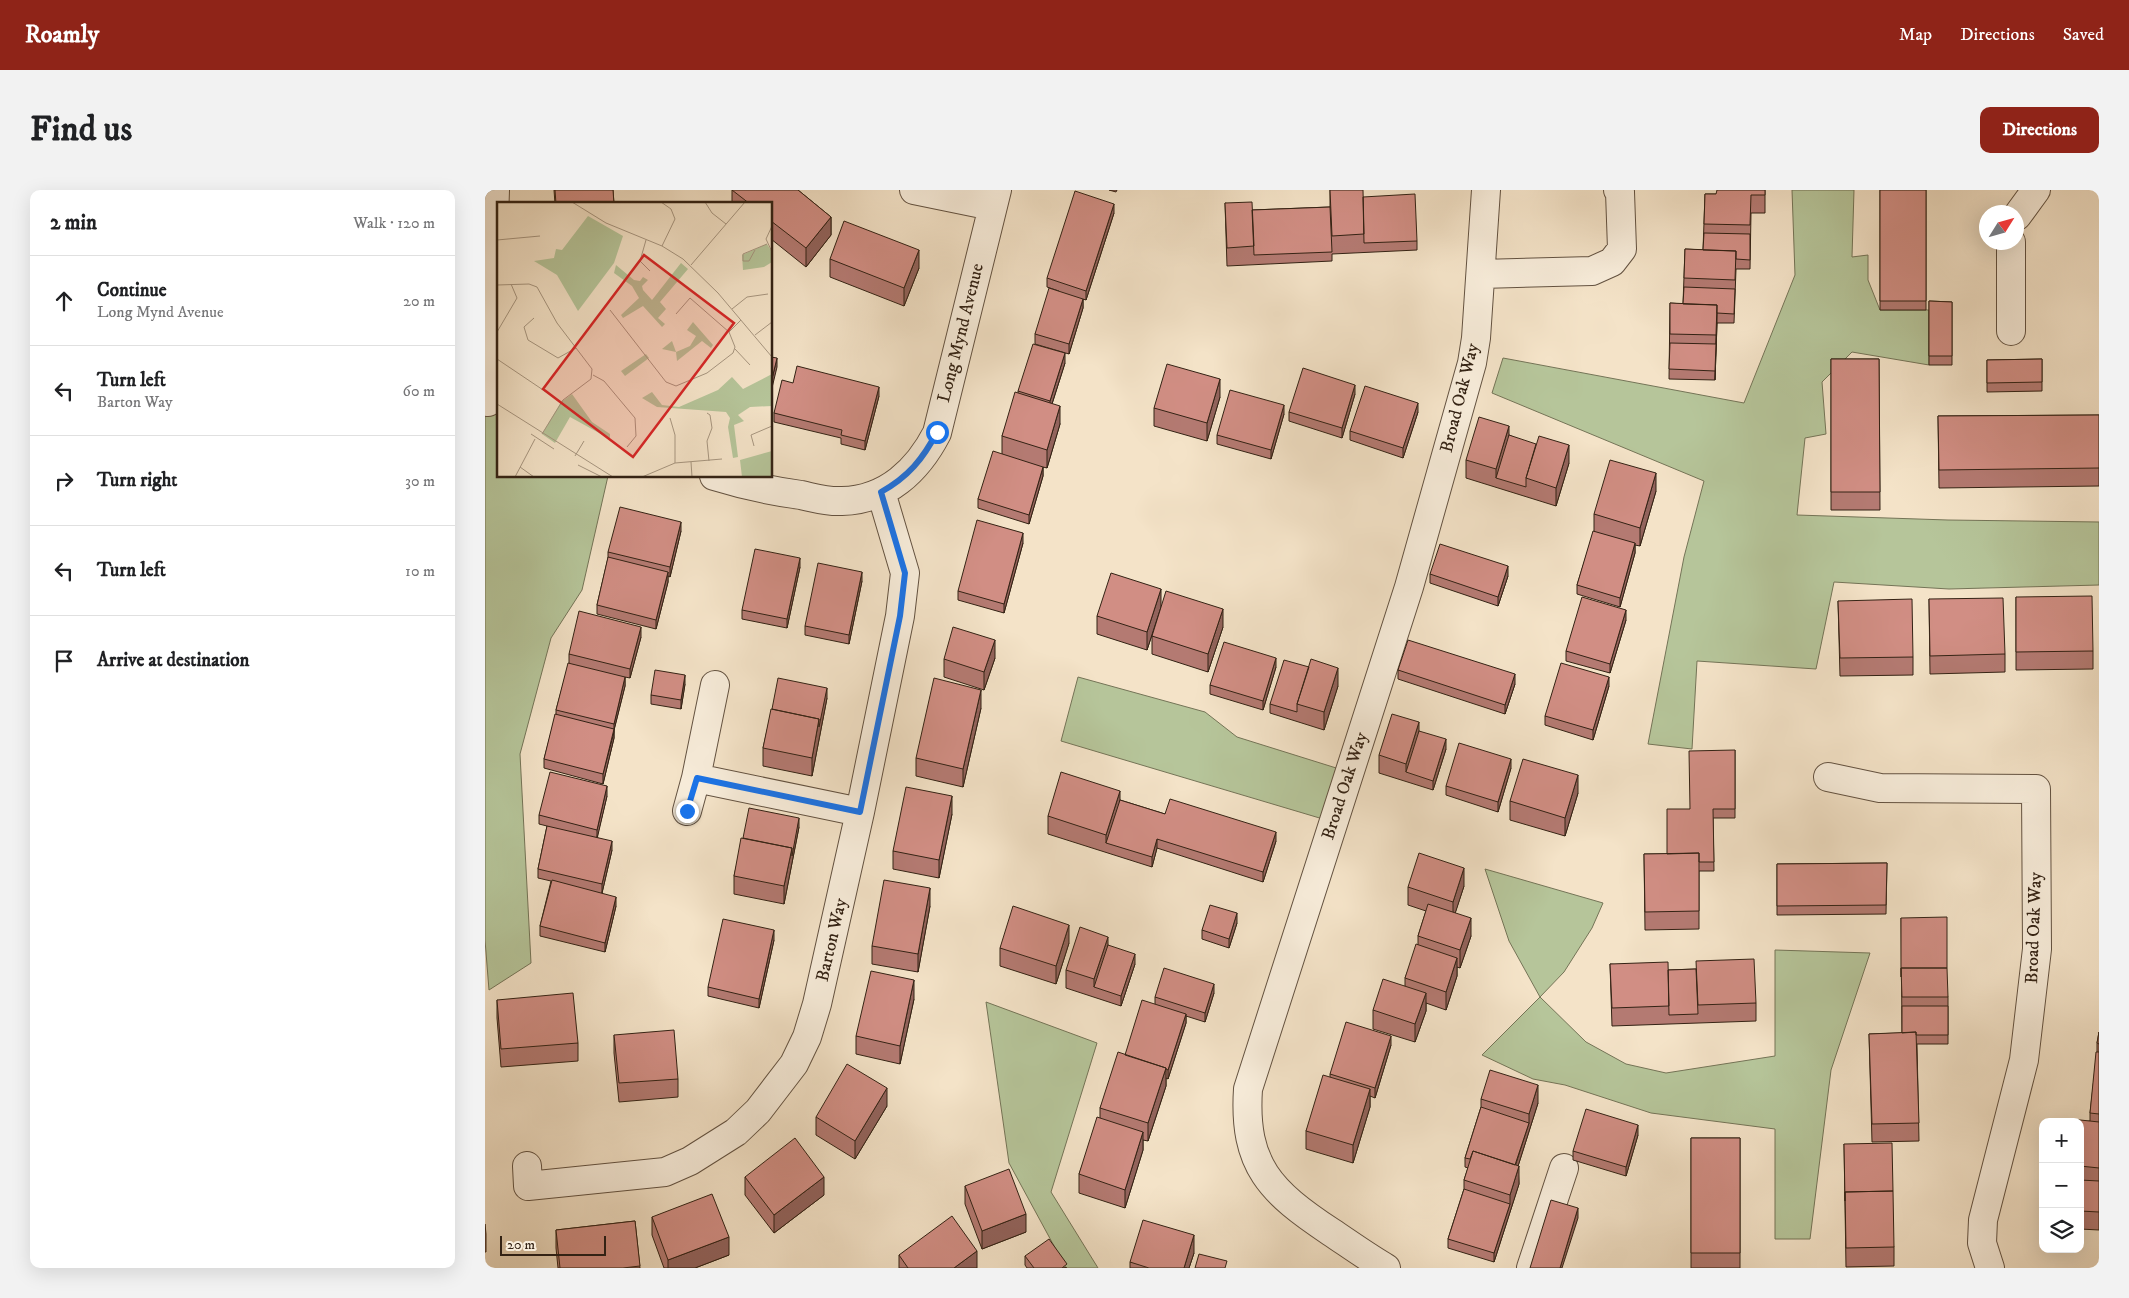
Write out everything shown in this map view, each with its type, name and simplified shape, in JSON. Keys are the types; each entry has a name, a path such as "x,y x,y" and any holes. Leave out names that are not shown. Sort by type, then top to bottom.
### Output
{"street":[{"path":"491,402 495,190"},
{"path":"914,190 994,198"},
{"name":"Broad Oak Way","path":"1386,1268 1293,1207 1277,1192 1264,1174 1254,1154 1246,1111 1248,1089 1409,587 1471,363 1476,338 1486,190"},
{"path":"1481,274 1591,271 1611,262 1622,249 1620,192 1618,190"},
{"path":"2024,206 2036,190"},
{"name":"Long Mynd Avenue","path":"721,478 757,489 823,500 843,501 863,498 881,492 899,482 915,468 937,432 994,198"},
{"path":"2011,250 2011,331"},
{"name":"Barton Way","path":"527,1166 528,1186 665,1172 713,1148 758,1111 783,1080 807,1037 817,1004 860,812 900,616 905,573 881,492"},
{"path":"687,811 697,778 715,685"},
{"name":"Broad Oak Way","path":"1828,777 1879,788 2036,789 2037,949 2024,1060 1983,1220 1982,1243 1990,1268"},
{"path":"697,778 860,812"},
{"path":"1531,1268 1564,1168"}],"green space":[{"path":"1792,190 1854,190 1852,257 1868,255 1868,280 1880,310 1929,310 1929,365 1852,352 1822,382 1826,434 1805,438 1797,515 2099,522 2099,585 1949,589 1834,582 1816,669 1697,661 1692,749 1648,744 1684,557 1704,481 1492,393 1503,358 1744,403 1795,275"},
{"path":"485,402 497,403 497,478 608,478 582,590 551,638 520,754 531,963 489,990 485,940"},
{"path":"1078,677 1205,712 1237,737 1349,772 1333,822 1061,741"},
{"path":"1485,869 1603,903 1592,928 1564,972 1540,997 1509,941"},
{"path":"1775,950 1870,953 1831,1070 1810,1239 1775,1239 1775,1129 1651,1113 1565,1085 1533,1079 1482,1055 1540,997 1586,1042 1626,1064 1666,1073 1775,1056"},
{"path":"986,1002 1097,1043 1051,1192 1098,1268 1066,1268 1009,1163"}],"building":[{"path":"555,190 613,190 614,202 556,202"},
{"path":"732,190 798,190 831,217 806,248 773,223 773,202 747,202"},
{"path":"1330,190 1363,190 1364,234 1332,236"},
{"path":"1717,190 1765,190 1765,195 1751,195 1750,225 1704,224 1705,194 1716,194"},
{"path":"1880,190 1926,190 1926,301 1880,301"},
{"path":"1075,191 1114,204 1086,291 1047,278"},
{"path":"1415,194 1417,241 1364,243 1363,197"},
{"path":"1252,202 1254,246 1227,248 1225,203"},
{"path":"1330,207 1332,252 1254,255 1252,210"},
{"path":"844,221 919,250 904,288 830,259"},
{"path":"1704,233 1750,234 1750,260 1736,259 1736,251 1703,250"},
{"path":"1685,249 1736,251 1735,280 1684,278"},
{"path":"1684,287 1735,289 1734,314 1717,313 1717,305 1683,304"},
{"path":"1049,288 1083,299 1069,344 1035,334"},
{"path":"1929,301 1952,302 1952,356 1929,356"},
{"path":"1670,303 1717,305 1716,335 1670,334"},
{"path":"1670,343 1716,344 1715,371 1669,369"},
{"path":"1033,344 1065,353 1050,401 1018,391"},
{"path":"773,357 777,358 773,375"},
{"path":"1831,359 1879,359 1880,492 1831,492"},
{"path":"2042,359 2042,382 1987,383 1987,360"},
{"path":"1167,364 1220,379 1207,423 1154,408"},
{"path":"797,366 879,387 865,441 841,435 842,430 774,413 782,380 793,383"},
{"path":"1303,368 1355,385 1342,428 1289,412"},
{"path":"1365,386 1418,403 1403,448 1350,431"},
{"path":"1230,390 1284,405 1271,450 1217,435"},
{"path":"1015,392 1060,406 1047,450 1002,436"},
{"path":"2099,415 2099,468 1939,470 1938,416"},
{"path":"1479,417 1509,426 1496,469 1466,460"},
{"path":"1509,435 1536,444 1526,478 1526,487 1496,478"},
{"path":"1539,436 1569,445 1556,488 1526,478"},
{"path":"993,451 1043,467 1029,515 978,499"},
{"path":"1610,460 1656,473 1640,528 1594,514"},
{"path":"620,507 681,522 670,567 608,552"},
{"path":"977,520 1023,533 1004,604 958,591"},
{"path":"1593,531 1635,543 1620,598 1577,585"},
{"path":"1440,544 1508,566 1498,597 1430,574"},
{"path":"755,549 800,558 787,619 742,610"},
{"path":"608,557 668,572 656,620 597,605"},
{"path":"818,563 862,572 849,635 805,626"},
{"path":"1111,573 1161,589 1147,632 1097,616"},
{"path":"1166,591 1223,609 1208,654 1152,636"},
{"path":"2092,596 2093,651 2016,652 2016,597"},
{"path":"1582,597 1626,610 1610,664 1566,651"},
{"path":"2003,598 2005,654 1930,656 1929,599"},
{"path":"1912,599 1913,657 1840,658 1838,601"},
{"path":"579,611 641,627 630,669 569,654"},
{"path":"953,627 995,640 984,672 944,659"},
{"path":"1408,640 1515,674 1505,705 1398,670"},
{"path":"1224,642 1276,658 1263,701 1210,685"},
{"path":"1311,659 1338,668 1324,712 1297,704"},
{"path":"1284,660 1309,667 1297,704 1297,712 1270,704"},
{"path":"568,663 625,677 614,724 556,710"},
{"path":"1561,663 1609,677 1593,730 1545,716"},
{"path":"655,670 685,675 681,700 651,695"},
{"path":"778,678 827,688 819,727 819,719 772,709"},
{"path":"934,678 981,690 963,769 916,758"},
{"path":"771,709 819,719 812,758 763,748"},
{"path":"555,714 614,729 603,774 544,759"},
{"path":"1392,714 1419,722 1406,764 1379,755"},
{"path":"1419,731 1446,739 1433,781 1406,772"},
{"path":"1459,743 1511,759 1498,802 1446,786"},
{"path":"1735,750 1735,809 1713,809 1714,862 1699,862 1699,853 1667,854 1667,809 1690,809 1689,751"},
{"path":"1523,759 1578,775 1565,818 1510,801"},
{"path":"550,772 607,786 597,830 539,815"},
{"path":"1061,772 1120,791 1106,835 1048,816"},
{"path":"906,787 952,796 939,860 893,851"},
{"path":"1170,799 1276,832 1263,872 1157,839 1152,857 1106,843 1120,800 1165,814"},
{"path":"749,808 799,818 792,856 792,848 743,838"},
{"path":"547,826 612,841 602,884 538,869"},
{"path":"741,838 792,848 784,886 734,876"},
{"path":"1419,853 1464,868 1453,902 1408,887"},
{"path":"1699,853 1699,911 1645,912 1644,854"},
{"path":"1887,863 1886,905 1777,906 1777,864"},
{"path":"552,880 616,897 605,943 540,926"},
{"path":"884,880 930,888 918,954 872,946"},
{"path":"1428,904 1471,918 1460,950 1418,936"},
{"path":"1210,905 1237,913 1229,939 1202,930"},
{"path":"1013,906 1069,925 1056,966 1000,948"},
{"path":"1947,917 1947,968 1901,968 1901,918"},
{"path":"723,919 774,930 759,999 708,987"},
{"path":"1080,927 1108,937 1094,979 1066,970"},
{"path":"1416,944 1457,958 1446,992 1405,978"},
{"path":"1108,945 1135,954 1121,996 1094,987"},
{"path":"1754,959 1756,1003 1698,1005 1696,961"},
{"path":"1668,962 1669,1006 1612,1008 1610,964"},
{"path":"1164,968 1214,984 1205,1013 1155,997"},
{"path":"1901,968 1947,968 1948,997 1902,997"},
{"path":"1696,969 1698,1014 1669,1015 1668,970"},
{"path":"871,971 914,980 900,1046 856,1036"},
{"path":"1383,979 1426,993 1415,1024 1373,1010"},
{"path":"573,993 578,1043 501,1049 497,1000"},
{"path":"1142,1000 1186,1014 1168,1070 1125,1055"},
{"path":"1902,1006 1948,1006 1948,1035 1916,1035 1916,1032 1902,1033"},
{"path":"1346,1022 1391,1036 1375,1088 1330,1074"},
{"path":"674,1030 678,1079 619,1083 614,1035"},
{"path":"1916,1032 1919,1123 1872,1124 1869,1034"},
{"path":"1118,1052 1166,1068 1148,1123 1100,1108"},
{"path":"2096,1052 2099,1052 2099,1114 2090,1113"},
{"path":"847,1064 887,1088 855,1141 816,1117"},
{"path":"1490,1070 1538,1085 1529,1114 1481,1099"},
{"path":"1323,1075 1370,1089 1353,1145 1306,1131"},
{"path":"1481,1107 1529,1123 1515,1165 1473,1151 1470,1159 1465,1158"},
{"path":"1586,1109 1638,1125 1626,1167 1573,1151"},
{"path":"1097,1117 1143,1132 1125,1190 1079,1174"},
{"path":"2084,1120 2099,1122 2099,1168 2084,1166"},
{"path":"795,1138 824,1177 774,1215 745,1177"},
{"path":"1691,1138 1740,1138 1740,1253 1691,1253"},
{"path":"1892,1143 1893,1191 1845,1192 1845,1201 1844,1144"},
{"path":"1473,1151 1519,1166 1510,1195 1464,1180"},
{"path":"1009,1169 1026,1214 982,1231 965,1186"},
{"path":"2084,1180 2099,1181 2099,1212 2084,1211"},
{"path":"1464,1189 1510,1204 1494,1253 1448,1239"},
{"path":"1893,1191 1894,1247 1846,1248 1845,1192"},
{"path":"712,1194 729,1237 668,1260 652,1217"},
{"path":"1551,1200 1578,1208 1560,1268 1530,1268"},
{"path":"952,1216 977,1251 954,1268 908,1268 899,1255"},
{"path":"1143,1220 1194,1235 1184,1268 1149,1268 1130,1262"},
{"path":"635,1221 640,1266 623,1268 560,1268 556,1230"},
{"path":"1049,1239 1067,1264 1062,1268 1034,1268 1025,1256"},
{"path":"1199,1254 1227,1261 1225,1268 1195,1268"}],"route":[{"path":"687,811 697,778 860,812 900,616 905,573 888,508 881,492 899,482 915,468 937,432"}]}
